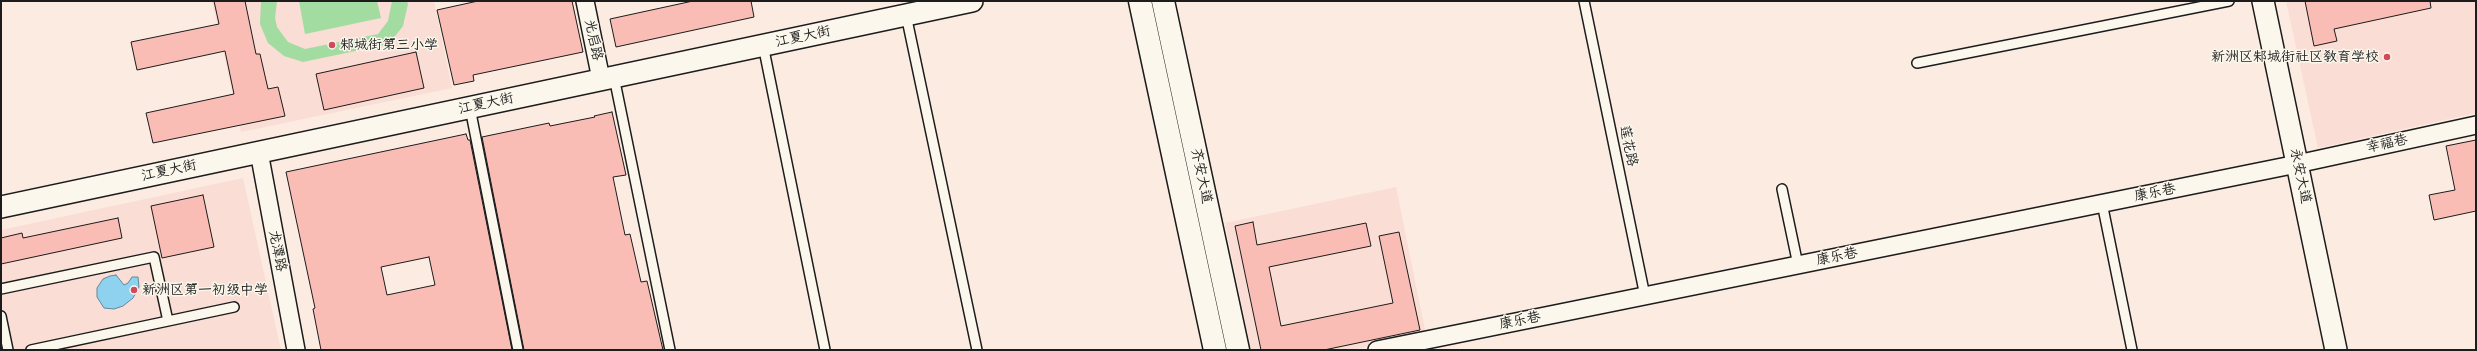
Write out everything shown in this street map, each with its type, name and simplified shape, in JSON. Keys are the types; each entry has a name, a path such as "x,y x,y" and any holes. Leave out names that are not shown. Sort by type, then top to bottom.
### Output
{"main road":[{"name":"齐安大道","path":"1140,1 1215,350"},
{"name":"齐安大道","path":"1163,1 1238,350"}],"street":[{"name":"光启路","path":"585,1 608,78"},
{"name":"江夏大街","path":"1,207 972,1"},
{"name":"永安大道","path":"2263,1 2336,350"},
{"name":"幸福巷","path":"2297,164 2476,125"},
{"name":"龙潭路","path":"259,152 296,350"},
{"name":"康乐巷","path":"1377,350 2297,164"}],"lane":[{"name":"莲花路","path":"1584,1 1645,296"},
{"path":"1917,63 2229,1"},
{"path":"906,15 977,350"},
{"path":"763,45 825,350"},
{"path":"608,78 670,350"},
{"path":"470,108 518,350"},
{"path":"1782,189 1798,265"},
{"path":"2102,203 2132,350"},
{"path":"1,289 154,257 168,321"},
{"path":"31,350 234,307"},
{"path":"1,316 8,350"}],"shaded area":[{"name":"邾城街第三小学","path":"212,1 434,1 452,88 241,132"},
{"name":"新洲区邾城街社区教育学校","path":"2286,1 2476,1 2476,113 2318,148"},
{"name":"新洲区第一初级中学","path":"243,178 281,350 1,350 1,230"},
{"path":"1396,187 1426,335 1352,350 1251,350 1225,223"}],"green space":[{"path":"261,1 277,1 275,18 277,27 288,42 305,49 378,34 388,21 392,1 407,1 408,4 403,26 389,44 303,62 284,56 268,43 260,24"},
{"path":"299,1 377,1 381,18 305,34"}],"water":[{"path":"116,275 124,285 128,283 132,277 138,277 139,287 133,298 123,306 114,309 104,308 97,297 97,288 103,279"}],"building":[{"path":"214,1 245,1 256,54 260,54 268,89 278,87 285,116 153,143 146,113 234,94 225,51 137,70 131,42 219,24"},
{"path":"478,1 572,1 583,52 473,75 474,81 454,85 437,10"},
{"path":"693,1 751,1 754,17 616,47 610,19"},
{"path":"2305,1 2430,1 2431,8 2334,29 2337,41 2314,46"},
{"path":"416,52 424,88 324,110 316,74"},
{"path":"612,112 626,175 613,177 625,235 630,234 641,282 647,281 663,350 524,350 482,137 549,123 550,126"},
{"path":"466,134 468,140 470,140 512,350 321,350 313,309 315,308 286,172","holes":["429,257 435,285 387,295 381,267"]},
{"path":"2476,140 2476,211 2434,220 2429,195 2455,190 2446,146"},
{"path":"203,195 214,247 162,258 151,206"},
{"path":"118,218 122,238 1,264 1,238 22,233 23,238"},
{"path":"1253,222 1257,245 1366,223 1371,246 1269,267 1281,326 1393,303 1379,236 1399,232 1420,330 1324,350 1261,350 1235,226"}],"place":[{"name":"邾城街第三小学","path":"332,45"},
{"name":"新洲区邾城街社区教育学校","path":"2387,57"},
{"name":"新洲区第一初级中学","path":"134,290"}]}
